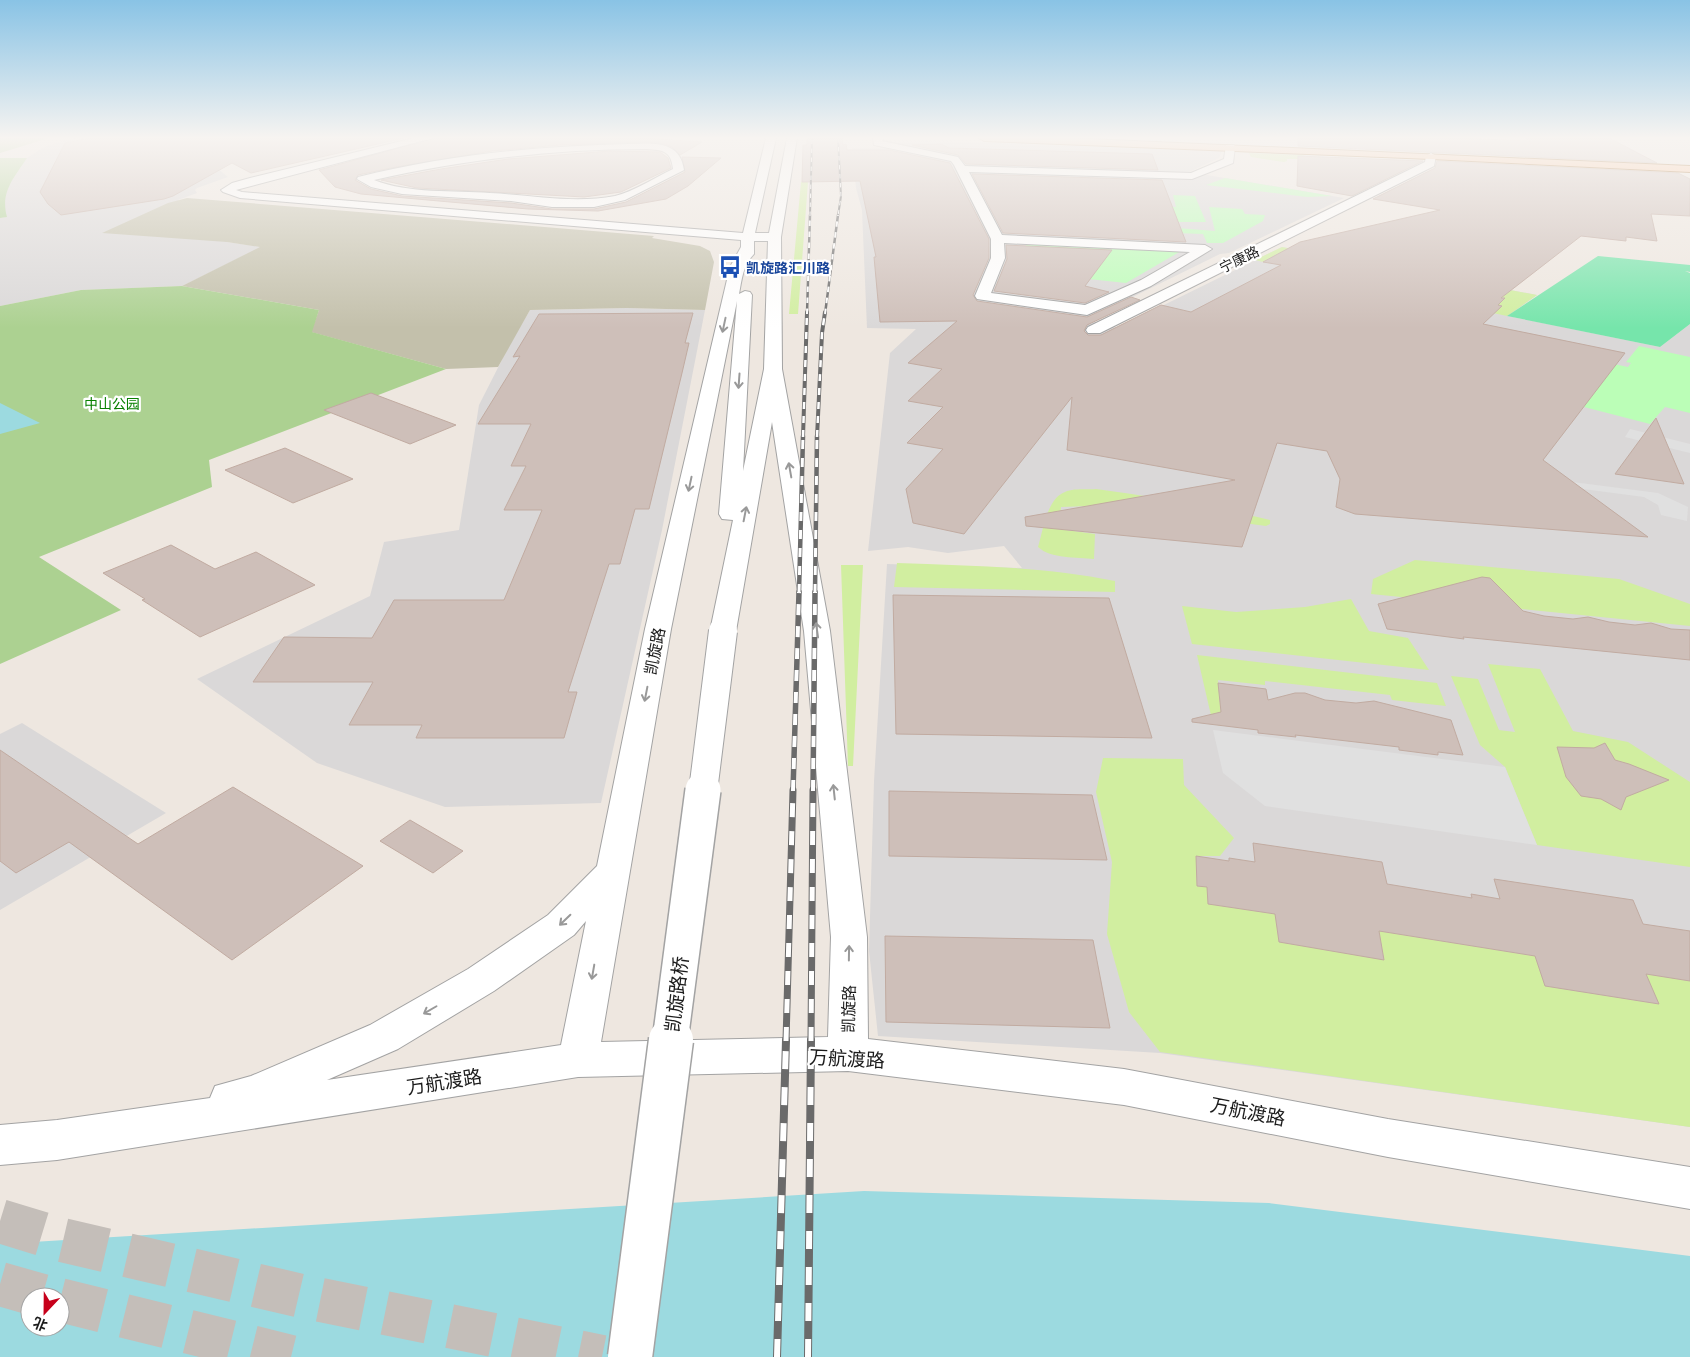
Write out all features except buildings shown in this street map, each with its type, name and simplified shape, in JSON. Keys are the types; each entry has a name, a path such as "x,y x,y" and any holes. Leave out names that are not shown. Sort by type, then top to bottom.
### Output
{"street":[{"path":"310,201 748,241 774,237"},
{"path":"581,201 594,203 603,201"},
{"name":"凯旋路","path":"723,630 748,241 757,201"},
{"name":"凯旋路","path":"780,201 774,237 773,369 817,631 849,936 848,1054"},
{"path":"976,201 993,228 997,239 998,258 982,296 1087,310 1146,283 1205,249 997,239"},
{"name":"宁康路","path":"1094,330 1354,201"},
{"name":"凯旋路","path":"578,1060 611,873 658,628 736,267 748,241"},
{"name":"凯旋路","path":"723,630 773,369"},
{"name":"凯旋路桥","path":"630,1357 723,630"},
{"path":"57,1140 255,1093 384,1037 481,980 562,925 611,873"},
{"name":"万航渡路","path":"0,1145 57,1140 578,1060 848,1054 1124,1087 1388,1138 1690,1188"}],"shaded area":[{"path":"4,201 180,201 227,242 262,247 182,286 81,290 0,306 0,218 6,217 3,206"},
{"path":"228,201 654,236 652,238 700,246 710,251 714,262 705,310 627,308 530,310 498,367 446,369 311,332 319,310 182,286 260,247 227,242 102,233 168,203"},
{"path":"860,201 1337,201 1229,253 1220,254 1086,320 1117,328 1282,247 1537,295 1508,316 1660,347 1690,324 1690,1127 1160,1053 878,1036 869,951 874,781 887,564 1022,568 1004,546 948,553 908,547 868,551 890,353 916,329 867,328 862,210"},
{"path":"627,308 705,310 662,530 601,803 445,807 317,763 197,679 370,596 384,542 459,530 479,405 530,310"},
{"path":"1630,429 1690,444 1690,453 1625,437"},
{"path":"1471,469 1658,493 1688,507 1687,521 1661,515 1658,505 1644,497 1438,470"},
{"path":"22,723 166,813 0,910 0,734"},
{"path":"1213,730 1505,767 1537,845 1265,806 1223,773"}],"green space":[{"path":"0,201 5,201 7,217 0,218"},
{"path":"799,201 807,201 798,314 789,314"},
{"path":"1175,201 1197,201 1206,222 1171,222 1177,228 1215,231 1209,207 1242,209 1245,214 1265,215 1263,221 1223,243 1207,243 1203,234 1176,233 1045,202 1176,207"},
{"path":"1026,244 1181,251 1126,283 1023,272"},
{"path":"1282,247 1537,295 1507,316 1493,313 1502,306 1498,305 1505,298 1277,254 1263,262 1255,260"},
{"path":"1598,256 1690,265 1690,272 1685,271 1690,273 1690,324 1660,347 1507,316"},
{"name":"中山公园","path":"182,286 319,310 312,332 446,369 209,460 212,487 39,557 121,610 0,664 0,306 81,290"},
{"path":"1355,309 1628,367 1631,363 1626,362 1639,346 1690,357 1690,413 1665,407 1650,424 1584,407"},
{"path":"1096,489 1227,510 1270,520 1270,524 1266,526 1089,506 1061,507 1059,529 1095,534 1094,559 1057,556 1038,547 1050,508 1059,495 1072,490"},
{"path":"1415,560 1619,579 1690,604 1690,626 1371,594 1373,579"},
{"path":"897,563 1061,572 1115,581 1115,592 894,587"},
{"path":"841,565 863,565 853,766 848,766"},
{"path":"1351,599 1369,631 1408,638 1429,670 1192,644 1182,606 1236,612 1305,607"},
{"path":"1197,655 1437,683 1446,706 1392,700 1390,695 1265,681 1265,685 1218,680 1222,726 1213,724"},
{"path":"1488,664 1540,669 1573,731 1628,742 1690,782 1690,867 1537,845 1505,767 1480,745 1451,676 1478,679 1499,730 1515,732"},
{"path":"1103,758 1183,759 1184,785 1234,838 1220,856 1196,856 1197,886 1207,887 1209,904 1275,914 1279,942 1384,959 1379,931 1535,956 1545,986 1658,1004 1646,974 1690,981 1690,1127 1160,1052 1129,1012 1107,934 1112,862 1096,792"}],"water":[{"path":"0,403 40,423 0,434"},
{"path":"864,1191 1269,1203 1690,1256 1690,1357 0,1357 0,1244"}],"tunnel":[{"path":"0,1221 62,1240 306,1297 602,1357"},
{"path":"0,1284 20,1290"},
{"path":"70,1302 291,1357"}],"railway":[{"path":"810,201 810,216"},
{"path":"838,216 840,201"},
{"path":"807,314 810,215"},
{"path":"825,314 838,215"},
{"path":"803,437 807,312"},
{"path":"817,437 822,333 825,312"},
{"path":"799,593 803,436"},
{"path":"815,593 817,436"},
{"path":"793,791 799,592"},
{"path":"813,791 815,592"},
{"path":"786,1041 793,790"},
{"path":"811,1041 813,790"},
{"path":"777,1357 786,1040"},
{"path":"808,1357 811,1040"}],"place":[{"name":"凯旋路汇川路","path":"730,267"}]}
